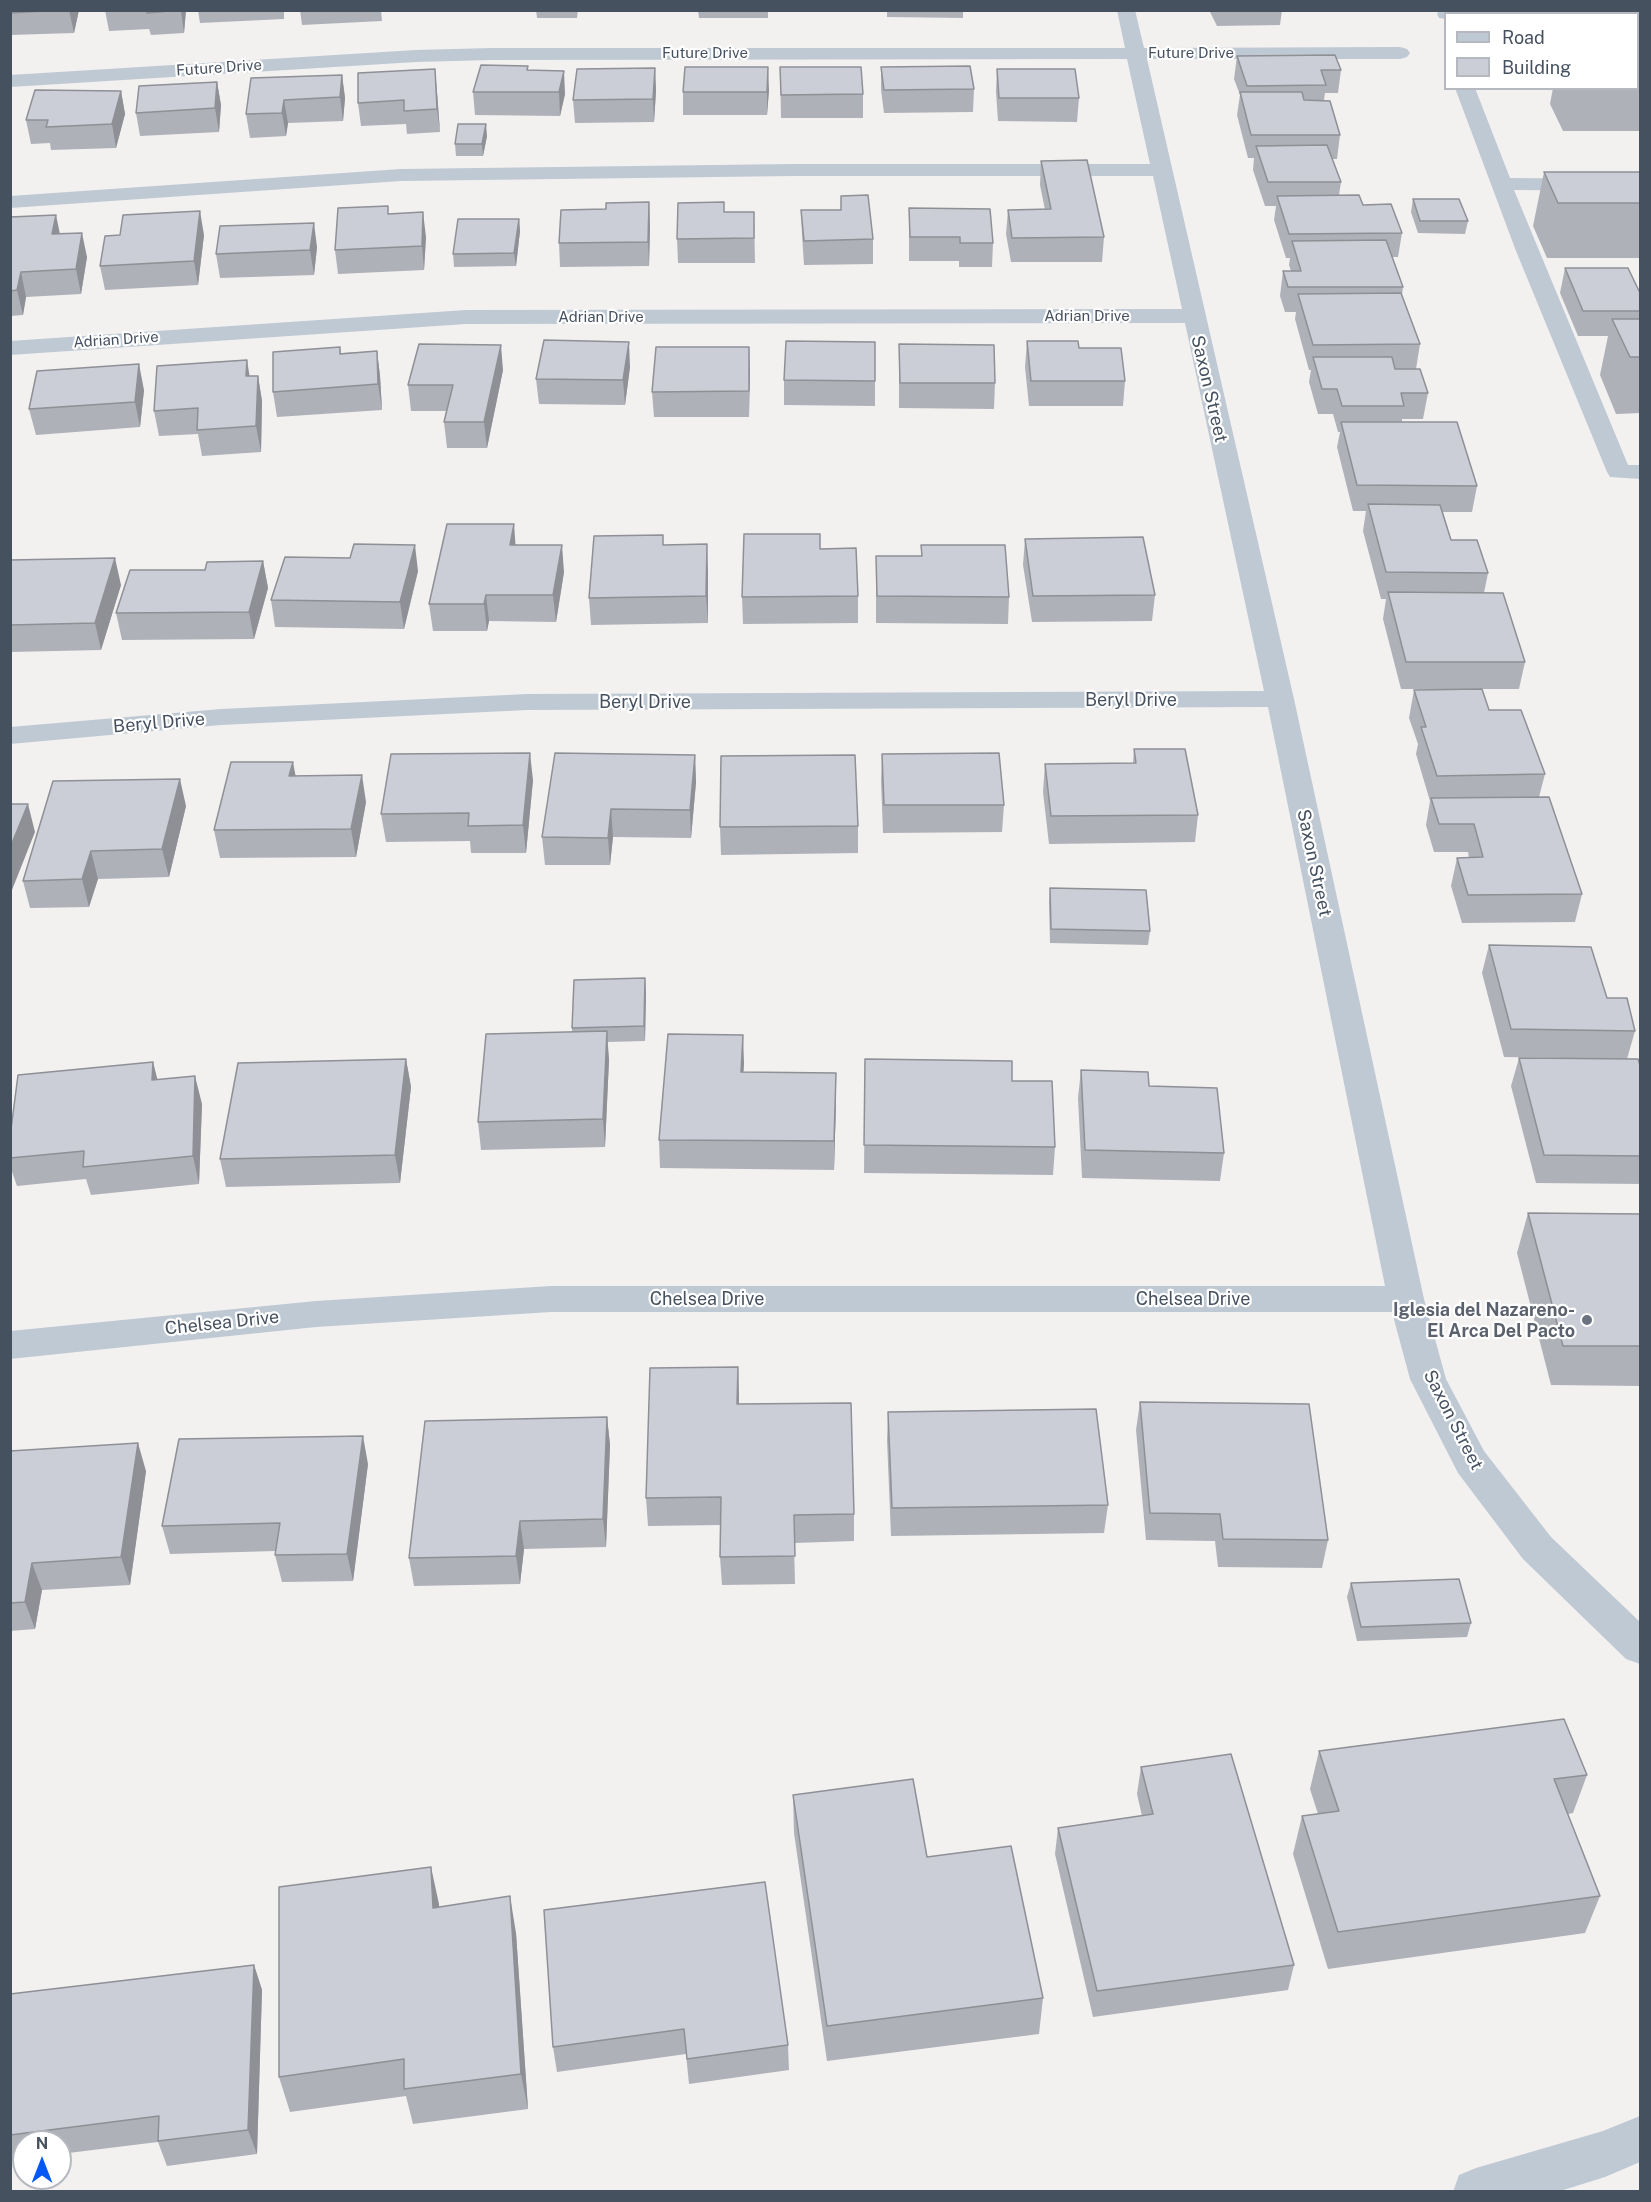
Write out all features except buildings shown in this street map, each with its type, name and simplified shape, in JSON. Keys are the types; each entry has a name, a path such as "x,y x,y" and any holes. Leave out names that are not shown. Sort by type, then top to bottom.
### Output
{"street":[{"name":"Saxon Street","path":"1126,10 1280,699 1406,1299 1428,1379 1471,1462 1537,1548 1641,1647"},
{"name":"Future Drive","path":"10,81 416,56 491,54 1400,53"},
{"path":"1466,90 1527,252 1630,472"},
{"path":"10,202 401,176 793,170 1162,170"},
{"path":"1502,184 1641,184"},
{"name":"Adrian Drive","path":"10,348 466,317 1193,316"},
{"name":"Beryl Drive","path":"10,736 221,717 526,702 1280,699"},
{"name":"Chelsea Drive","path":"10,1345 316,1314 551,1299 1406,1299"},
{"path":"1476,2192 1605,2154 1641,2139"}],"place":[{"name":"Iglesia del Nazareno- El Arca Del Pacto","path":"1587,1320"}]}
